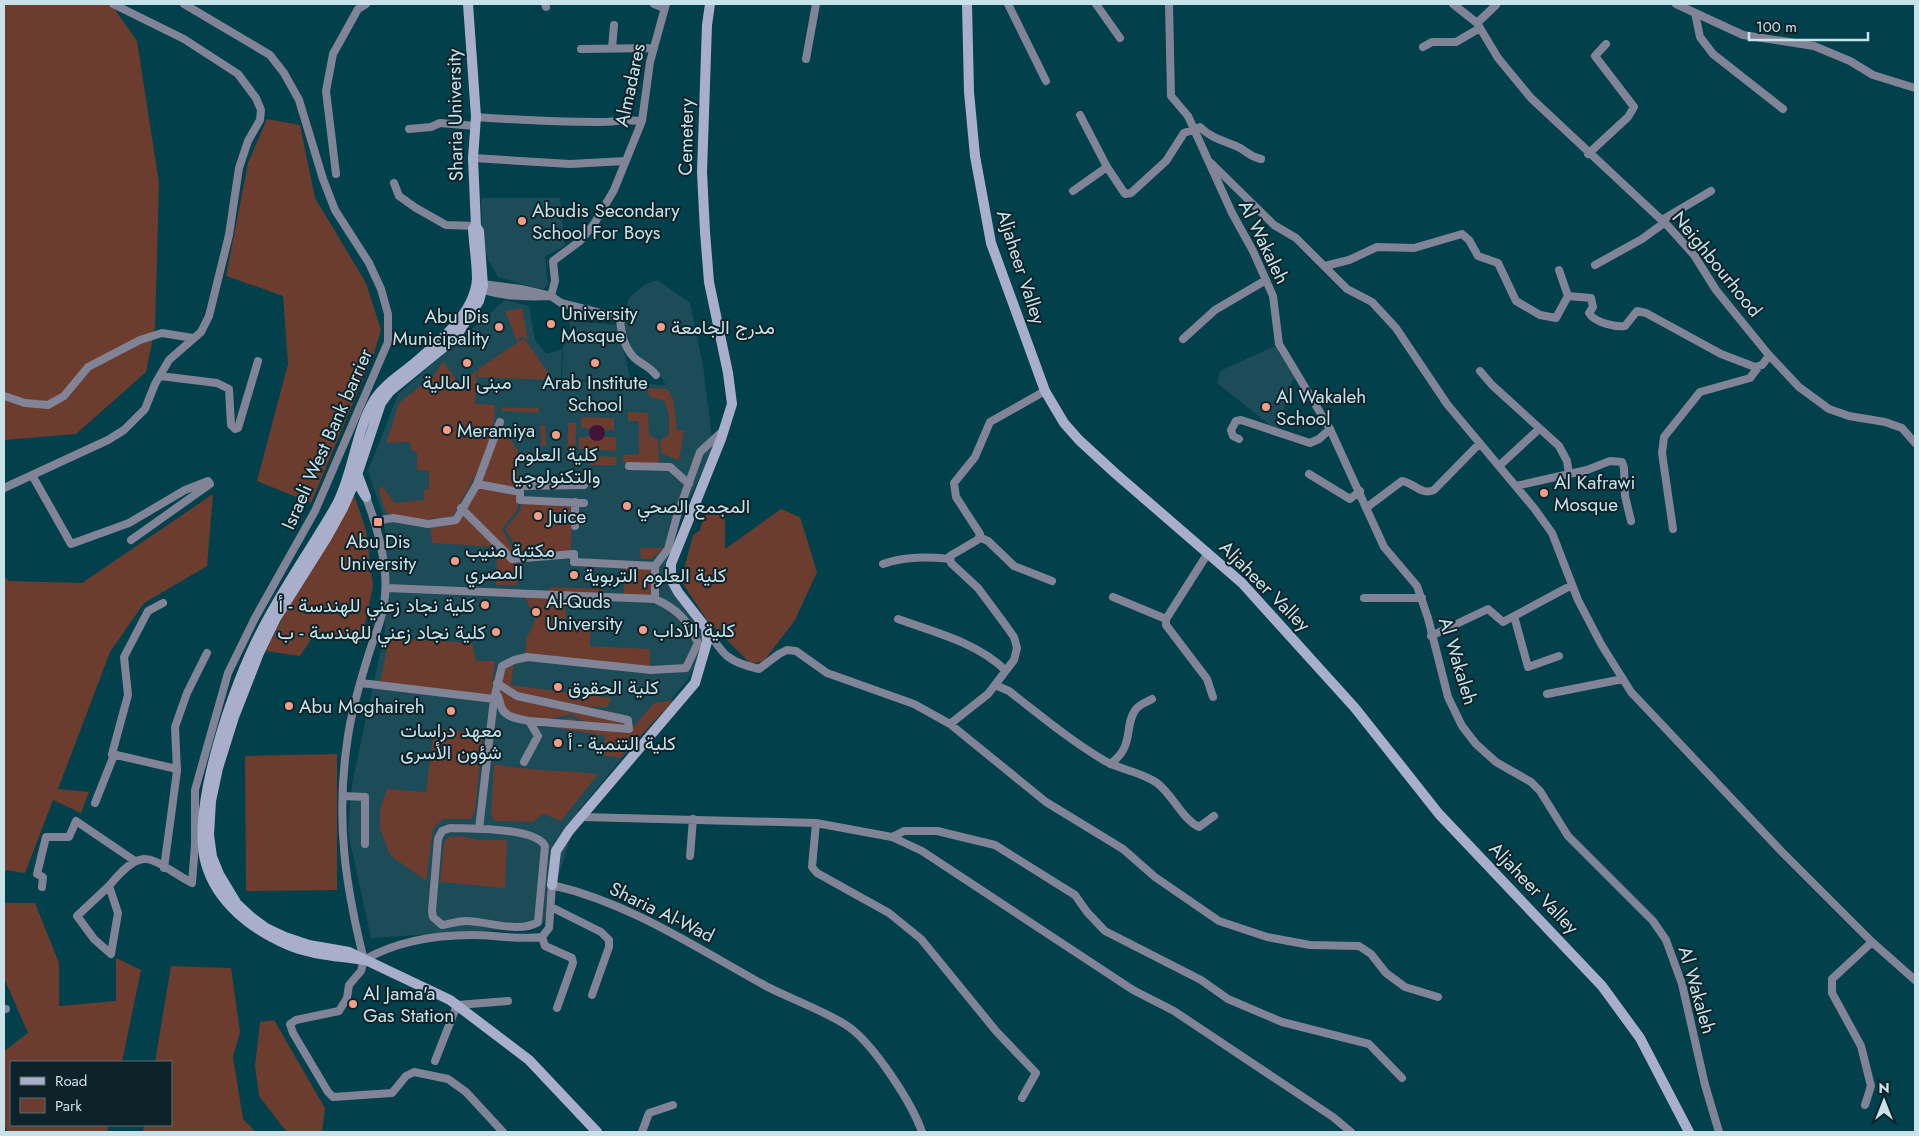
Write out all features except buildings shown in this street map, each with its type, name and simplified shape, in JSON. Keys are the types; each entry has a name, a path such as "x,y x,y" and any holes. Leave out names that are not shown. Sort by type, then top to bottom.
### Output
{"street":[{"path":"4,488 108,440 124,430 145,409 169,360 200,332 209,316 229,235 239,168 248,141 260,120 261,110 256,98 238,74 184,39 113,4"},
{"name":"Israeli West Bank barrier","path":"164,868 192,883 196,845 196,790 228,673 255,618 315,511 388,342 388,314 370,263 335,210 323,179 299,100 284,73 270,56 184,4"},
{"path":"336,174 326,91 333,54 358,9 366,4"},
{"name":"Sharia University","path":"364,960 308,951 290,946 262,932 241,917 222,896 206,867 202,844 202,820 208,783 239,684 259,635 354,475 381,403 390,391 455,338 479,301 479,231 476,226 474,158 476,121 468,4"},
{"path":"654,4 665,6"},
{"name":"Cemetery","path":"706,628 678,592 671,579 671,564 724,430 732,404 709,282 702,172 707,25 710,4"},
{"path":"806,59 816,4"},
{"name":"Aljaheer Valley","path":"967,4 969,92 983,206 991,243 1045,391 1064,423 1079,440 1242,583 1301,646 1355,708 1440,814 1602,986 1640,1038 1689,1132"},
{"path":"1008,4 1046,81"},
{"path":"1096,4 1120,38"},
{"name":"Al Wakaleh","path":"1169,4 1171,96 1188,116 1232,213 1253,251 1273,296 1279,344 1330,429 1384,547 1417,586 1422,598 1448,697 1462,726 1476,744 1496,762 1532,782 1549,802 1568,836 1654,921 1666,940 1682,984 1705,1085 1719,1132"},
{"name":"Neighbourhood","path":"1453,4 1478,26 1498,58 1531,98 1588,154 1663,221 1694,255 1716,290 1770,356 1799,387 1828,409 1849,416 1885,422 1902,428 1915,443"},
{"path":"1676,4 1743,35 1814,46 1850,61 1874,75 1915,88"},
{"path":"1423,48 1432,42 1456,42 1478,26 1496,5"},
{"name":"Almadares","path":"551,296 555,281 553,261 580,240 594,224 614,190 642,121 654,48 665,6"},
{"path":"1695,13 1700,37 1713,54 1783,109"},
{"path":"612,48 614,24"},
{"path":"1588,154 1628,117 1634,107 1595,56 1606,44"},
{"path":"581,49 654,48"},
{"path":"1080,115 1107,168 1125,194 1131,193 1166,161 1184,133 1194,128 1200,127 1219,140 1237,146 1249,156 1261,159"},
{"path":"409,129 431,127 440,123 476,121 601,122 628,119 642,121"},
{"path":"474,158 570,164 625,160"},
{"path":"1208,160 1274,225 1296,238 1347,289 1372,302 1396,328 1447,404 1516,486 1552,533 1572,584 1601,644 1631,692 1782,852 1872,942 1915,980"},
{"path":"1073,191 1107,168"},
{"path":"394,183 399,196 446,225 476,226"},
{"path":"1595,265 1642,239 1663,221 1710,191"},
{"path":"1325,266 1349,260 1377,247 1414,248 1462,234 1470,240 1478,256 1498,263 1516,301 1540,315 1556,318 1568,296 1559,270"},
{"path":"1183,339 1214,310 1266,280"},
{"path":"480,287 507,296 551,296 562,303 620,318 621,331 626,347 633,356 652,369 656,375"},
{"path":"1568,296 1591,298 1593,307 1589,313 1592,318 1626,326 1637,311 1646,312 1721,354 1755,367 1759,366"},
{"path":"4,396 25,403 48,405 64,396 88,367 140,340 162,333 193,338"},
{"path":"1672,529 1662,453 1664,437 1700,392 1750,378 1770,356"},
{"path":"160,376 217,383 229,389 231,425 235,429 238,428 258,361"},
{"path":"1480,371 1492,385 1559,446 1567,461 1568,474"},
{"path":"980,538 980,534 956,496 954,482 975,458 990,422 1045,391"},
{"path":"1239,439 1233,436 1231,430 1236,421 1241,420 1310,443 1319,439 1330,429"},
{"path":"375,521 393,518 428,524 456,520 461,508 477,484 500,422"},
{"path":"1499,466 1539,429"},
{"path":"656,599 655,566 668,549 700,452 724,430"},
{"path":"1366,508 1402,481 1412,483 1422,492 1428,493 1434,490 1479,444"},
{"path":"1516,486 1587,470 1610,461 1622,462 1631,521"},
{"path":"629,466 670,467 689,484"},
{"path":"32,474 71,544 129,523 185,490 208,481 210,484 132,540"},
{"path":"1309,474 1350,499 1360,491"},
{"path":"354,475 366,497 375,521 386,588 381,618 361,683 347,741 343,796 345,872 364,960 361,971 349,985 347,998 339,1011 296,1020 290,1024 292,1033 328,1092 333,1097 392,1093 406,1076 414,1072 448,1079 466,1092 503,1132"},
{"path":"477,484 520,492"},
{"path":"584,485 520,486 520,500 584,503"},
{"path":"575,502 575,526"},
{"path":"461,508 512,559 574,554 574,562 655,566"},
{"path":"950,559 950,556 980,538"},
{"path":"980,538 988,541 1014,566 1052,581"},
{"path":"1208,552 1166,619 1166,625 1207,679 1213,697"},
{"path":"883,564 897,559 950,559"},
{"path":"950,559 978,588 1014,637 1017,648 1014,660 988,694 950,724"},
{"path":"1431,636 1488,609 1503,622 1572,584"},
{"path":"386,588 656,599 672,607 689,624 698,644 686,668 651,670 527,657 514,660 502,666 495,696 479,829"},
{"path":"1113,597 1166,619"},
{"path":"1364,598 1422,598"},
{"path":"95,803 114,755 112,754 128,695 124,657 148,611 163,603"},
{"path":"1514,616 1528,667 1559,656"},
{"path":"898,619 993,658 1005,670"},
{"path":"706,628 720,652 741,665 759,669 787,650 796,651 827,673 914,704 950,724 1046,802 1123,849 1155,877 1219,921 1267,937 1301,943 1359,946 1371,954 1386,973 1405,987 1438,997"},
{"path":"542,937 549,928 556,852 569,831 695,683 705,651 706,628"},
{"path":"109,886 118,914 111,954 94,939 78,916 109,886 135,861 141,858 150,859 164,868 177,769 175,727 187,693 208,653"},
{"path":"1547,694 1623,679"},
{"path":"361,683 495,696 501,699 502,708 508,715 529,721 629,730 628,720 517,696 497,683"},
{"path":"995,685 1009,691 1090,753 1110,764 1157,783 1176,801 1193,824 1199,827 1214,816"},
{"path":"1110,764 1119,757 1129,737 1132,714 1137,707 1152,699"},
{"path":"524,762 538,736 529,721"},
{"path":"114,755 177,769"},
{"path":"343,796 365,797 365,844"},
{"path":"582,817 816,823 892,837 922,852 1133,990 1174,1010 1333,1117 1352,1132"},
{"path":"690,856 693,819"},
{"path":"42,887 43,877 37,874 46,837 69,837 76,821 135,861"},
{"path":"816,823 812,867 817,873 889,913 921,939 996,1031 1036,1074 1022,1098"},
{"path":"450,828 479,829 533,836 542,840 545,846 538,922 532,925 466,921 442,925 433,917 439,834 450,828"},
{"path":"892,837 904,831 937,831 995,845 1075,895 1104,931 1201,980 1228,999 1282,1022 1369,1044 1402,1078"},
{"name":"Sharia Al-Wad","path":"552,885 583,892 635,914 703,949 764,985 849,1027 866,1042 890,1076 918,1119 922,1132"},
{"path":"551,907 601,932 609,940 609,948 592,995"},
{"path":"364,960 381,950 407,941 471,935 542,937"},
{"path":"542,937 545,946 572,958 573,963 557,1008"},
{"path":"1865,1105 1871,1086 1861,1046 1832,992 1832,979 1872,942"},
{"path":"364,960 457,1005 529,1060 597,1132"},
{"path":"457,1005 508,1001"},
{"path":"435,1061 457,1005"},
{"path":"642,1132 649,1114 673,1105"}],"shaded area":[{"name":"Abudis Secondary School For Boys","path":"481,198 560,198 565,246 545,256 548,285 543,289 498,277 488,260 483,243"},
{"name":"Al-Quds University","path":"657,280 690,303 703,366 710,422 713,449 677,526 665,569 673,594 702,629 704,638 702,654 688,679 579,810 545,920 540,927 371,938 348,832 352,784 385,630 387,558 383,515 368,471 398,394 505,300 529,306 535,340 546,354 562,349 561,380 666,385 655,368 632,349 625,327 625,314 629,298 644,285"},
{"name":"Arab Institute School","path":"569,321 618,325 631,382 562,379 563,347 571,332"},
{"name":"Al Wakaleh School","path":"1275,346 1294,377 1277,431 1217,383 1220,371"},
{"path":"597,425 605,433 597,441 589,433"}],"green space":[{"path":"4,4 111,4 137,41 159,183 155,328 146,372 76,434 4,440"},
{"path":"267,119 300,125 315,198 366,283 381,330 374,353 311,503 257,481 288,364 283,296 226,276 248,163"},
{"path":"522,308 528,341 523,336 517,341 505,311"},
{"path":"524,338 549,374 549,380 478,377 478,369"},
{"path":"443,361 459,384 477,370 475,404 495,405 494,420 487,449 453,516 420,519 394,516 386,513 379,492 381,485 395,503 424,500 424,489 429,489 429,471 417,470 417,453 411,449 410,442 386,443 399,403 435,374"},
{"path":"647,388 667,389 673,399 677,430 684,431 679,461 661,453 660,440 669,435 669,415 664,400 650,397"},
{"path":"502,407 539,408 539,413 501,411"},
{"path":"628,412 648,413 649,435 658,440 659,463 623,463 623,455 639,454 639,421 628,421"},
{"path":"581,417 614,418 614,430 604,430 597,425 591,429 581,428"},
{"path":"568,423 576,423 575,462 567,461"},
{"path":"540,425 545,425 546,446 541,446"},
{"path":"501,426 518,451 518,490 481,483"},
{"path":"579,437 590,437 597,441 603,437 616,437 616,451 579,449"},
{"path":"547,452 547,460 521,462 521,453"},
{"path":"590,456 617,457 616,465 590,465"},
{"path":"478,487 518,494 518,509 502,529 517,557 513,557 463,508"},
{"path":"353,492 366,530 373,586 361,643 316,632 300,656 266,651 303,576"},
{"path":"213,494 207,566 144,603 110,652 58,789 89,792 81,813 53,800 25,873 4,870 4,576 9,581 82,583"},
{"path":"521,502 572,504 571,552 519,551 505,529 521,510"},
{"path":"781,509 800,517 817,572 795,620 763,662 750,663 707,620 683,584 684,569 693,535 700,530 706,510 725,515 725,549"},
{"path":"462,512 496,547 432,543 430,526 457,521"},
{"path":"497,548 517,561 517,585 496,585"},
{"path":"640,548 664,548 651,559 641,559"},
{"path":"623,568 652,568 652,595 624,595"},
{"path":"550,587 603,589 603,595 550,593"},
{"path":"525,596 565,597 566,620 591,620 590,646 650,649 650,666 525,655 527,637 535,621"},
{"path":"389,638 472,643 476,661 495,661 491,695 380,684"},
{"path":"514,662 511,685 611,698 608,707 566,705 538,699 512,690 499,683 503,667"},
{"path":"498,685 525,699 545,705 565,709 607,711 627,721 627,728 589,725 571,714 534,723 509,713 504,708 498,693"},
{"path":"674,700 620,758 602,755 605,736 545,726 571,717 588,728 631,730 654,703"},
{"path":"434,728 483,734 475,811 471,819 443,819 433,829 426,881 390,855 380,829 380,809 387,789 426,792"},
{"path":"337,754 337,890 246,891 245,756"},
{"path":"494,764 598,774 561,821 543,814 533,822 495,821 491,814"},
{"path":"461,836 478,840 507,840 505,888 440,882 444,843 448,837"},
{"path":"4,903 35,903 59,963 59,1006 116,1001 116,958 141,970 122,1061 10,1061 10,1126 109,1126 107,1132 8,1132 4,1124 4,1051 28,1033 4,978"},
{"path":"171,966 231,968 240,1032 233,1057 243,1119 256,1132 143,1132 144,1126 172,1126 172,1061 155,1061"},
{"path":"274,1020 325,1108 322,1132 286,1131 259,1096 255,1066 260,1022"}],"place":[{"name":"Abudis Secondary School For Boys","path":"522,221"},
{"name":"University Mosque","path":"551,324"},
{"name":"Abu Dis Municipality","path":"499,327"},
{"name":"مدرج الجامعة","path":"661,327"},
{"name":"مبنى المالية","path":"467,363"},
{"name":"Arab Institute School","path":"595,363"},
{"name":"Al Wakaleh School","path":"1266,407"},
{"name":"Meramiya","path":"447,430"},
{"name":"كلية العلوم والتكنولوجيا","path":"556,435"},
{"name":"Al Kafrawi Mosque","path":"1544,493"},
{"name":"المجمع الصحي","path":"627,506"},
{"name":"Juice","path":"538,516"},
{"name":"Abu Dis University","path":"378,522"},
{"name":"مكتبة منيب المصري","path":"455,561"},
{"name":"كلية العلوم التربوية","path":"574,575"},
{"name":"كلية نجاد زعني للهندسة - أ","path":"485,605"},
{"name":"Al-Quds University","path":"536,612"},
{"name":"كلية الآداب","path":"643,630"},
{"name":"كلية نجاد زعني للهندسة - ب","path":"496,632"},
{"name":"كلية الحقوق","path":"558,687"},
{"name":"Abu Moghaireh","path":"289,706"},
{"name":"معهد دراسات شؤون الأسرى","path":"451,711"},
{"name":"كلية التنمية - أ","path":"558,743"},
{"name":"Al Jama'a Gas Station","path":"353,1004"}]}
